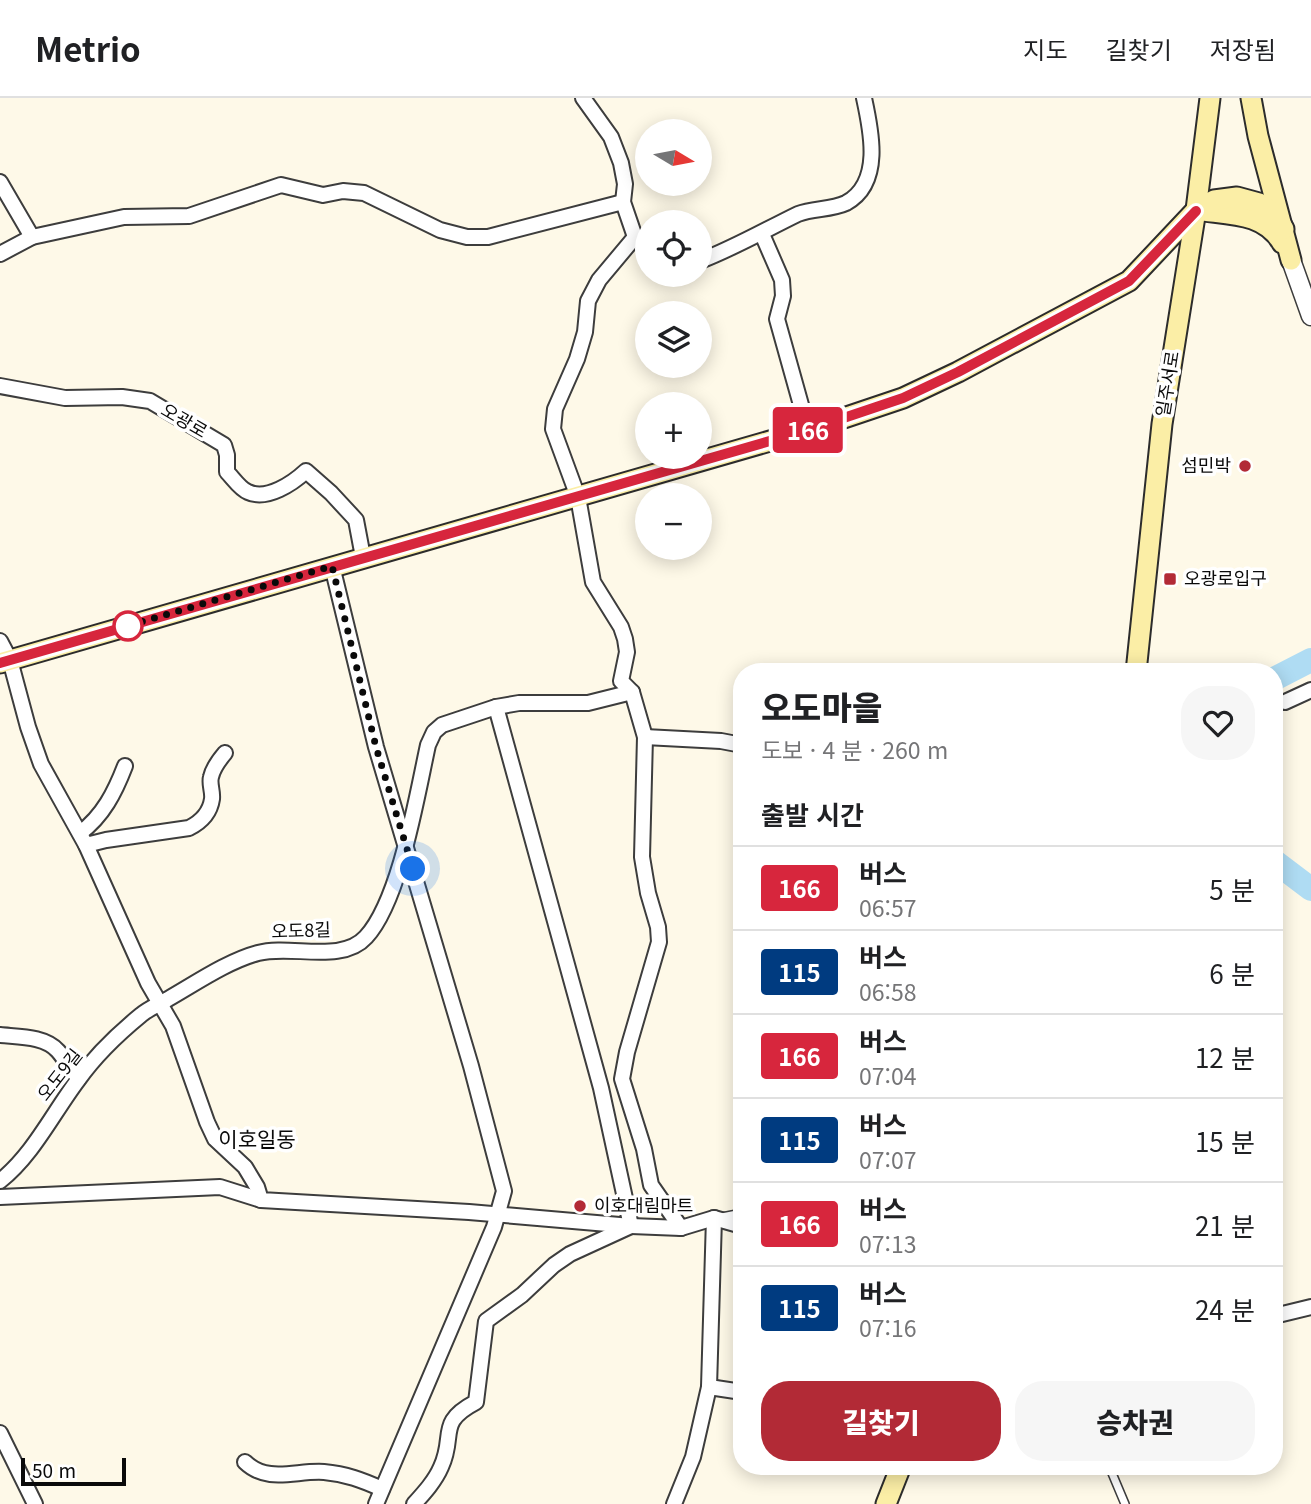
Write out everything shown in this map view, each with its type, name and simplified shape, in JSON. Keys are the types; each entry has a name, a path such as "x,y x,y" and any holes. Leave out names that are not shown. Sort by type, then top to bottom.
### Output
{"main road":[{"name":"일주서로","path":"1137,663 1161,424 1196,211 1210,98"},
{"path":"1251,98 1258,136 1291,260"},
{"path":"5,662 808,430 903,398 958,372 1129,281 1196,211 1214,200 1226,197 1248,199 1267,207 1284,229"},
{"path":"1196,211 1252,218 1266,224 1277,234 1291,260"},
{"path":"886,1504 897,1475"}],"street":[{"path":"583,98 611,137 625,184 623,202 635,227"},
{"path":"712,256 801,213 845,203 857,194 873,158 871,130 864,98"},
{"path":"0,182 32,237"},
{"path":"0,254 32,237 124,216 189,216 281,185 323,195 344,191 364,193 440,230 467,237 488,237 623,202"},
{"path":"762,234 782,280 783,296 777,319 808,430"},
{"path":"635,246 599,280 588,301 577,359 555,410 553,429 578,497 593,582 621,627 625,639 626,652 621,681 632,692 645,737 642,857 659,942 627,1052 622,1079 644,1149 651,1185 681,1228"},
{"path":"1291,260 1311,316"},
{"name":"오광로","path":"0,386 65,398 122,397 150,401 224,445 227,472 247,492 260,494 276,490 306,471 356,520 363,557"},
{"path":"332,566 376,747 471,1066 504,1191 498,1215 376,1504"},
{"path":"0,641 41,765 83,839 148,983 173,1026 215,1139 246,1167 257,1186 261,1200"},
{"path":"1285,702 1311,690"},
{"name":"오도8길","path":"160,1004 207,976 258,953 278,950 321,952 356,945 366,937 378,921 394,883 406,844 428,745 434,732 442,725 496,707 519,703 588,702 632,692"},
{"path":"496,707 601,1088 631,1226"},
{"path":"645,737 733,743"},
{"path":"83,839 106,840 189,828 198,824 205,817 212,798 210,779 214,768 225,752"},
{"path":"83,839 115,790 125,766"},
{"name":"오도9길","path":"0,1181 15,1169 79,1077 120,1034 144,1013 160,1004"},
{"path":"0,1035 49,1042 79,1077"},
{"path":"0,1197 220,1187 261,1200 631,1226 681,1228 714,1218 733,1223"},
{"path":"674,1504 693,1457 709,1387 714,1218"},
{"path":"414,1504 442,1466 450,1422 459,1412 476,1402 486,1321 522,1295 570,1254 631,1226"},
{"path":"1283,1314 1311,1307"},
{"path":"709,1387 733,1391"},
{"path":"0,1433 35,1504"},
{"path":"245,1462 251,1469 273,1476 321,1472 351,1475 382,1489"}],"lane":[{"path":"714,1218 733,1215"},
{"path":"1114,1475 1125,1504"}],"waterway":[{"path":"1283,674 1311,660"},
{"path":"1283,868 1311,889"}],"bus line":[{"name":"166","path":"0,663 808,430 903,398 958,372 1129,281 1196,211"}],"place":[{"name":"섬민박","path":"1245,466"},
{"name":"오광로입구","path":"1170,579"},
{"name":"이호대림마트","path":"580,1206"}],"district":[{"name":"이호일동","path":"257,1140"}],"route":[{"path":"128,626 117,629 332,566 376,747 413,869"}]}
